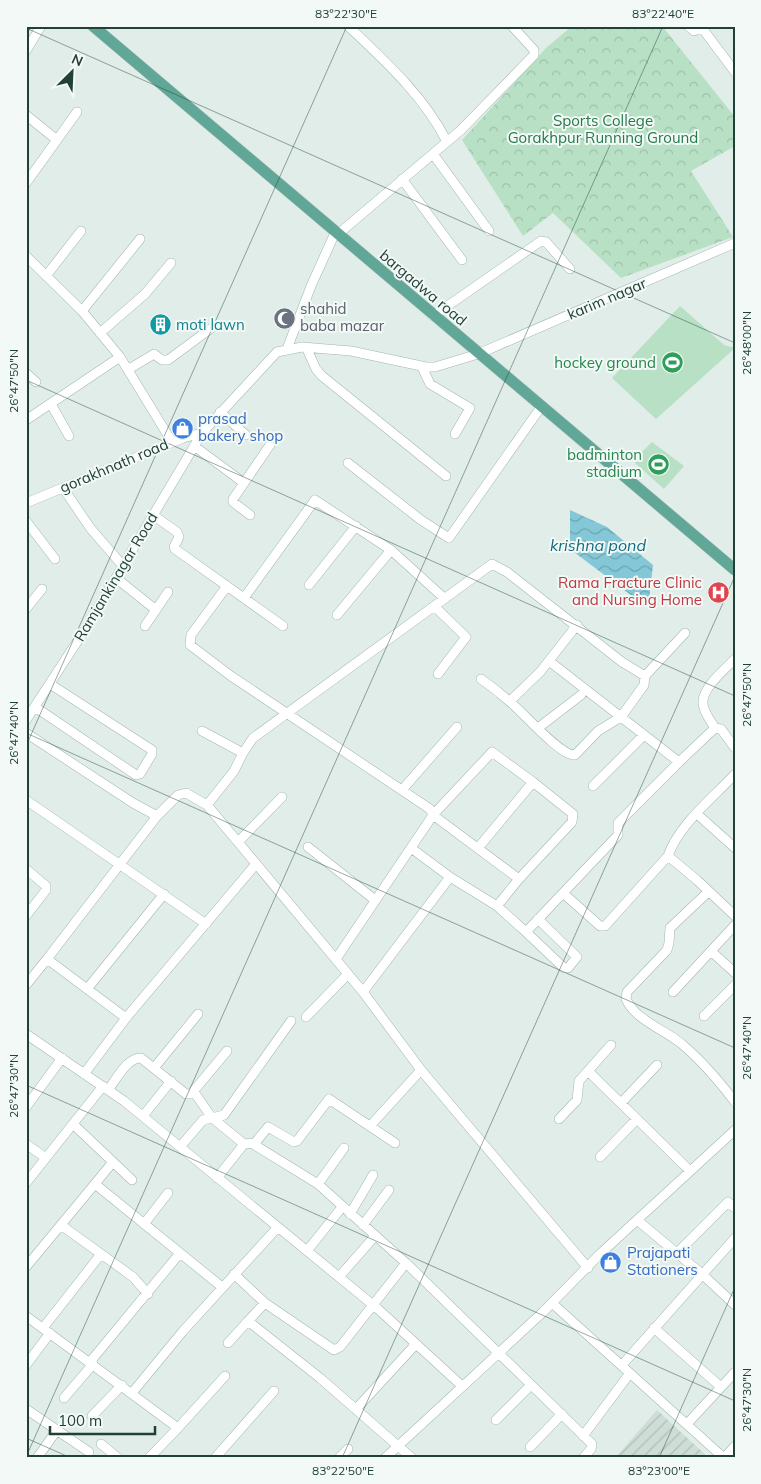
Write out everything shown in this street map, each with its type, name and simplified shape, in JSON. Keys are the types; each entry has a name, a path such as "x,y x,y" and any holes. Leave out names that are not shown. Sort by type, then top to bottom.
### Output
{"main road":[{"name":"bargadwa road","path":"93,26 336,234 735,570"}],"street":[{"path":"26,51 41,26"},
{"path":"348,26 406,83 438,125 447,142"},
{"path":"455,434 470,408 425,374 381,356 309,354 287,349 311,286 336,234 465,127 534,55 534,50 512,26"},
{"path":"688,26 692,31 703,27 735,72"},
{"path":"26,183 77,112"},
{"path":"26,115 57,140"},
{"path":"433,154 489,231"},
{"path":"402,180 462,260"},
{"path":"46,276 81,231"},
{"path":"82,311 140,239"},
{"path":"433,316 541,241 546,242 570,269"},
{"name":"karim nagar","path":"425,374 435,367 478,354 735,243"},
{"path":"26,256 82,311 120,357 172,442"},
{"path":"100,333 145,294 170,263"},
{"path":"129,369 154,354 162,360 168,360 210,329"},
{"name":"Ramjankinagar Road","path":"26,720 116,578 202,433 270,357 277,352 287,349"},
{"path":"309,354 322,376 446,476"},
{"path":"26,420 120,357"},
{"path":"26,373 36,382"},
{"path":"50,404 69,436"},
{"path":"348,463 421,520 449,538 541,407"},
{"path":"220,412 246,435"},
{"name":"gorakhnath road","path":"26,503 172,442 202,433"},
{"path":"250,515 232,500 270,445"},
{"path":"194,446 244,483"},
{"path":"62,488 91,529 123,566"},
{"path":"244,598 315,500 390,550 444,598"},
{"path":"153,515 177,532 175,549 283,626"},
{"path":"26,521 55,559"},
{"path":"309,585 356,526"},
{"path":"337,615 390,550"},
{"path":"207,805 234,771 242,753 253,738 488,566 497,565 577,625 622,662 645,676"},
{"path":"116,578 156,610"},
{"path":"227,586 191,635 190,645 231,676 402,790 519,879"},
{"path":"26,609 42,589"},
{"path":"145,626 168,592"},
{"path":"434,606 466,638 438,674"},
{"path":"510,701 549,661 577,625"},
{"path":"481,679 510,701 538,728 573,756 579,753 598,731 621,717 644,686 645,676 685,633"},
{"path":"715,728 705,711 702,700 707,690 735,659"},
{"path":"549,661 679,762"},
{"path":"35,707 136,775 140,774 152,754 152,750 50,684"},
{"path":"538,728 581,695"},
{"path":"402,790 457,727"},
{"path":"715,728 721,729 735,748"},
{"path":"526,932 618,835 618,823 715,728"},
{"path":"202,731 242,753"},
{"path":"26,733 133,803 157,816"},
{"path":"593,786 644,735"},
{"path":"336,959 433,815 492,752 573,814 574,818 497,906"},
{"path":"563,893 603,927 668,856 672,844 735,774"},
{"path":"478,848 533,782"},
{"path":"26,985 122,865 157,816 182,793 207,805 363,992 421,1070 588,1268"},
{"path":"238,842 282,797"},
{"path":"26,800 206,924"},
{"path":"698,814 735,848"},
{"path":"308,847 376,900"},
{"path":"411,848 450,877 497,906 564,968 568,968 576,960 577,956 538,920"},
{"path":"668,856 693,876 735,916"},
{"path":"84,1074 126,1018 256,864"},
{"path":"26,869 46,886 46,890 26,916"},
{"path":"363,992 450,877"},
{"path":"708,892 670,928 667,950 627,992 626,999 646,1020 682,1044 709,1068 735,1102"},
{"path":"86,989 164,894"},
{"path":"673,992 735,925"},
{"path":"711,951 735,973"},
{"path":"47,959 126,1018"},
{"path":"306,1017 348,974"},
{"path":"704,1016 735,985"},
{"path":"154,1068 198,1014"},
{"path":"180,1147 203,1120 210,1116 224,1115 291,1020"},
{"path":"26,1034 143,1116 374,1306 462,1386"},
{"path":"559,1119 576,1100 578,1084 611,1045"},
{"path":"26,1183 73,1124 134,1058 141,1058 186,1094 194,1092 227,1051"},
{"path":"26,1107 62,1058"},
{"path":"620,1103 657,1065"},
{"path":"370,1126 421,1070"},
{"path":"588,1071 690,1171"},
{"path":"143,1116 171,1082"},
{"path":"194,1092 210,1116 249,1144 318,1184 406,1263 583,1436 592,1446 583,1458"},
{"path":"217,1178 268,1127 294,1142 297,1141 329,1099 395,1143"},
{"path":"600,1156 637,1118"},
{"path":"73,1124 132,1180"},
{"path":"385,1458 735,1130"},
{"path":"26,1144 46,1158"},
{"path":"318,1184 344,1148"},
{"path":"26,1268 113,1162"},
{"path":"350,1214 373,1174"},
{"path":"95,1184 222,1287"},
{"path":"363,1225 389,1190"},
{"path":"144,1224 168,1193"},
{"path":"677,1253 732,1202"},
{"path":"307,1251 342,1207"},
{"path":"637,1220 702,1274 735,1305"},
{"path":"61,1225 133,1277 148,1294"},
{"path":"132,1393 182,1331 278,1227"},
{"path":"339,1277 375,1236"},
{"path":"622,1365 735,1238"},
{"path":"64,1398 180,1253"},
{"path":"26,1365 46,1330 101,1254"},
{"path":"234,1274 265,1303 328,1348 334,1350 340,1347 374,1306 406,1263"},
{"path":"228,1343 265,1303"},
{"path":"552,1303 724,1458 735,1446"},
{"path":"26,1316 178,1428"},
{"path":"248,1321 356,1409 412,1458"},
{"path":"654,1328 721,1387"},
{"path":"356,1409 416,1344"},
{"path":"687,1424 735,1372"},
{"path":"583,1436 630,1373"},
{"path":"149,1458 225,1376"},
{"path":"496,1420 531,1385"},
{"path":"92,1416 122,1386"},
{"path":"215,1458 274,1391"},
{"path":"26,1409 88,1452"},
{"path":"530,1447 562,1414"},
{"path":"37,1458 57,1430"},
{"path":"101,1444 118,1458"},
{"path":"339,1458 348,1448"}],"shaded area":[{"path":"657,1410 709,1458 615,1458"}],"green space":[{"name":"Sports College Gorakhpur Running Ground","path":"572,26 662,26 735,117 735,146 691,171 733,237 621,278 553,213 523,236 462,140 546,48"},
{"name":"hockey ground","path":"680,306 724,345 735,348 656,419 612,378"},
{"name":"badminton stadium","path":"652,442 684,466 664,489 633,461"}],"water":[{"name":"krishna pond","path":"570,510 607,527 653,565 648,608 570,549"}],"place":[{"name":"shahid baba mazar","path":"284,318"},
{"name":"moti lawn","path":"160,325"},
{"name":"hockey ground","path":"672,363"},
{"name":"prasad bakery shop","path":"182,428"},
{"name":"badminton stadium","path":"658,464"},
{"name":"Rama Fracture Clinic and Nursing Home","path":"718,592"},
{"name":"Prajapati Stationers","path":"611,1262"}]}
